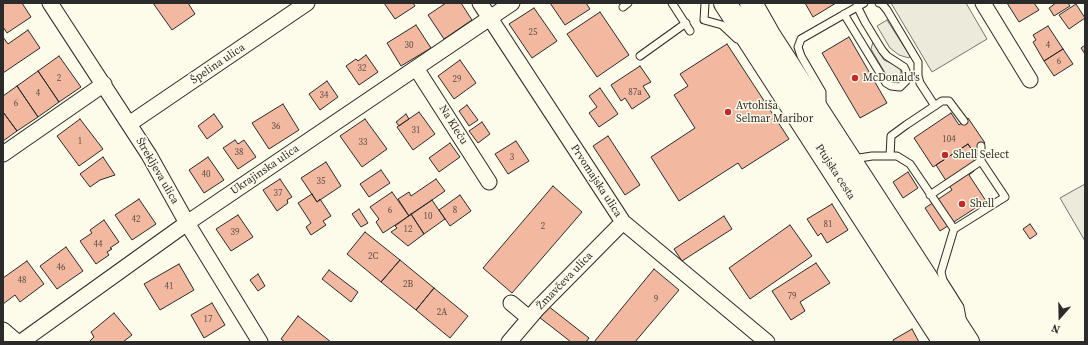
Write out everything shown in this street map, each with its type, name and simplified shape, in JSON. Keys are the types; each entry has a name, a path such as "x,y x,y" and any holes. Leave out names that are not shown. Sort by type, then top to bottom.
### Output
{"main road":[{"name":"Ptujska cesta","path":"725,3 944,342"},
{"name":"Ptujska cesta","path":"751,3 769,35 967,340"}],"street":[{"name":"Štrekljeva ulica","path":"50,3 149,155 187,223 260,342"},
{"name":"Špelina ulica","path":"129,124 307,3"},
{"name":"Prvomajska ulica","path":"480,3 623,222 767,342"},
{"name":"Ukrajinska ulica","path":"21,342 187,223 512,3"},
{"path":"983,3 1030,80"},
{"name":"Na Kleču","path":"416,68 489,182"},
{"path":"3,154 104,84"},
{"name":"Žmavčeva ulica","path":"509,342 530,318 623,222"},
{"path":"511,303 530,318"},
{"path":"3,330 17,342"}],"lane":[{"path":"672,3 690,31"},
{"path":"705,3 704,20 722,26 740,42"},
{"path":"880,3 887,10 918,62 918,76 920,83 935,106"},
{"path":"822,116 822,92 801,56 798,47 801,40 806,36 861,4 865,22 882,50 887,56 904,66 906,71 906,81 900,87 886,84 844,14"},
{"path":"640,56 686,24"},
{"path":"745,48 773,77"},
{"path":"890,156 891,136 906,124 942,102 949,101 964,121"},
{"path":"967,340 960,307 944,280 942,272 954,229 1005,197 981,161 980,146"},
{"path":"851,160 872,156 897,156 910,164 954,229"},
{"path":"930,194 981,161"}],"shaded area":[{"path":"891,3 966,3 987,39 932,72"},
{"path":"887,20 910,56 909,58 899,55 890,48 877,26"},
{"path":"873,42 884,60 900,67 901,74 898,79 892,80 888,78 871,49"},
{"path":"1085,184 1085,241 1060,198"}],"building":[{"path":"3,3 22,3 31,17 7,33 3,27"},
{"path":"153,3 188,3 195,14 172,30"},
{"path":"384,3 413,3 415,6 395,19"},
{"path":"446,3 461,3 472,20 444,39 428,15"},
{"path":"550,3 586,3 590,9 565,25"},
{"path":"805,3 836,3 813,17"},
{"path":"1007,3 1034,3 1039,10 1019,22"},
{"path":"1056,3 1068,3 1070,6 1054,16 1049,8"},
{"path":"1076,4 1085,18 1069,29 1059,15"},
{"path":"534,8 557,41 532,58 509,24"},
{"path":"600,12 629,55 597,77 567,34"},
{"path":"416,25 431,48 401,66 387,43"},
{"path":"1048,26 1063,49 1044,61 1033,42 1036,40 1033,35"},
{"path":"28,30 40,48 3,73 3,37 8,44"},
{"name":"McDonald's","path":"849,37 887,103 860,118 822,53"},
{"name":"Avtohiša Selmar Maribor","path":"727,44 789,139 742,169 738,163 679,201 651,157 695,128 674,95 688,86 680,74"},
{"path":"1085,45 1085,54 1081,48"},
{"path":"1063,49 1073,64 1054,76 1044,61"},
{"path":"366,55 378,72 359,85 346,66 356,59 358,61"},
{"path":"59,56 81,87 59,102 38,71"},
{"path":"460,60 476,83 454,99 438,76"},
{"path":"640,66 651,82 643,86 650,97 632,109 625,98 621,101 611,85"},
{"path":"38,71 59,102 38,117 17,86"},
{"path":"327,81 338,97 320,110 309,94"},
{"path":"17,86 38,117 17,131 3,112 3,96"},
{"path":"600,88 618,114 599,127 589,113 597,107 589,96"},
{"path":"283,104 299,130 269,149 252,123"},
{"path":"467,105 478,120 469,126 459,111"},
{"path":"3,112 17,131 3,141"},
{"path":"419,112 435,134 413,150 397,127"},
{"path":"951,113 959,125 968,118 985,143 973,151 968,144 933,167 914,138"},
{"path":"214,114 223,127 207,139 198,126"},
{"path":"406,114 409,119 399,126 396,122"},
{"path":"80,119 103,149 79,166 57,136"},
{"path":"365,119 387,149 362,167 340,136"},
{"path":"482,122 490,134 478,143 469,131"},
{"path":"608,136 640,185 625,195 593,146"},
{"path":"235,140 238,144 244,140 256,157 238,169 223,148"},
{"path":"516,141 529,161 508,174 495,154"},
{"path":"450,143 460,157 439,172 429,158"},
{"path":"968,144 976,157 973,159 976,163 971,166 974,171 969,175 986,201 940,231 925,208 952,190 936,165"},
{"path":"103,157 115,175 100,180 90,187 80,174"},
{"path":"208,157 224,180 204,193 189,170"},
{"path":"326,162 341,186 317,202 301,178"},
{"path":"381,170 390,183 369,197 360,184"},
{"path":"908,172 918,188 903,198 893,182"},
{"path":"280,179 292,197 287,200 288,203 277,211 263,190"},
{"path":"436,179 445,191 409,216 398,199 409,192 411,196"},
{"path":"553,186 582,212 512,293 483,268"},
{"path":"392,192 409,216 383,233 376,222 379,219 370,207"},
{"path":"312,194 317,202 320,199 331,216 323,221 326,225 311,235 306,227 311,223 298,203"},
{"path":"460,195 471,211 450,226 439,210"},
{"path":"139,199 156,224 132,240 115,215"},
{"path":"432,200 445,219 424,234 411,214"},
{"path":"832,204 848,230 827,243 821,233 818,236 807,219"},
{"path":"359,209 368,223 361,227 352,214"},
{"path":"411,214 424,234 408,246 391,232 397,228 395,226"},
{"path":"238,215 253,237 231,251 216,229"},
{"path":"724,216 732,229 682,261 674,249"},
{"path":"104,220 119,242 110,248 112,249 107,252 109,255 96,264 80,241 92,233 90,230"},
{"path":"1030,224 1037,234 1030,239 1023,229"},
{"path":"790,225 812,256 750,299 729,268"},
{"path":"365,232 400,260 381,282 347,254"},
{"path":"66,247 83,271 57,289 40,266"},
{"path":"400,260 434,288 416,310 381,282"},
{"path":"27,261 44,284 20,302 15,295 3,304 3,278"},
{"path":"816,263 830,283 800,302 805,311 791,320 772,291"},
{"path":"179,264 194,290 160,310 144,284"},
{"path":"654,269 679,290 635,342 594,342"},
{"path":"329,270 358,292 351,302 322,279"},
{"path":"258,274 265,286 258,291 250,280"},
{"path":"434,288 468,316 450,338 416,310"},
{"path":"212,303 225,325 204,338 191,315"},
{"path":"548,306 589,338 586,342 571,342 539,317"},
{"path":"114,313 132,335 123,342 89,342 94,337 91,332"},
{"path":"298,316 331,342 285,342 281,339"},
{"path":"912,329 919,342 894,342 893,340"}],"place":[{"name":"McDonald's","path":"855,78"},
{"name":"Avtohiša Selmar Maribor","path":"728,112"},
{"name":"Shell Select","path":"945,155"},
{"name":"Shell","path":"962,204"}]}
